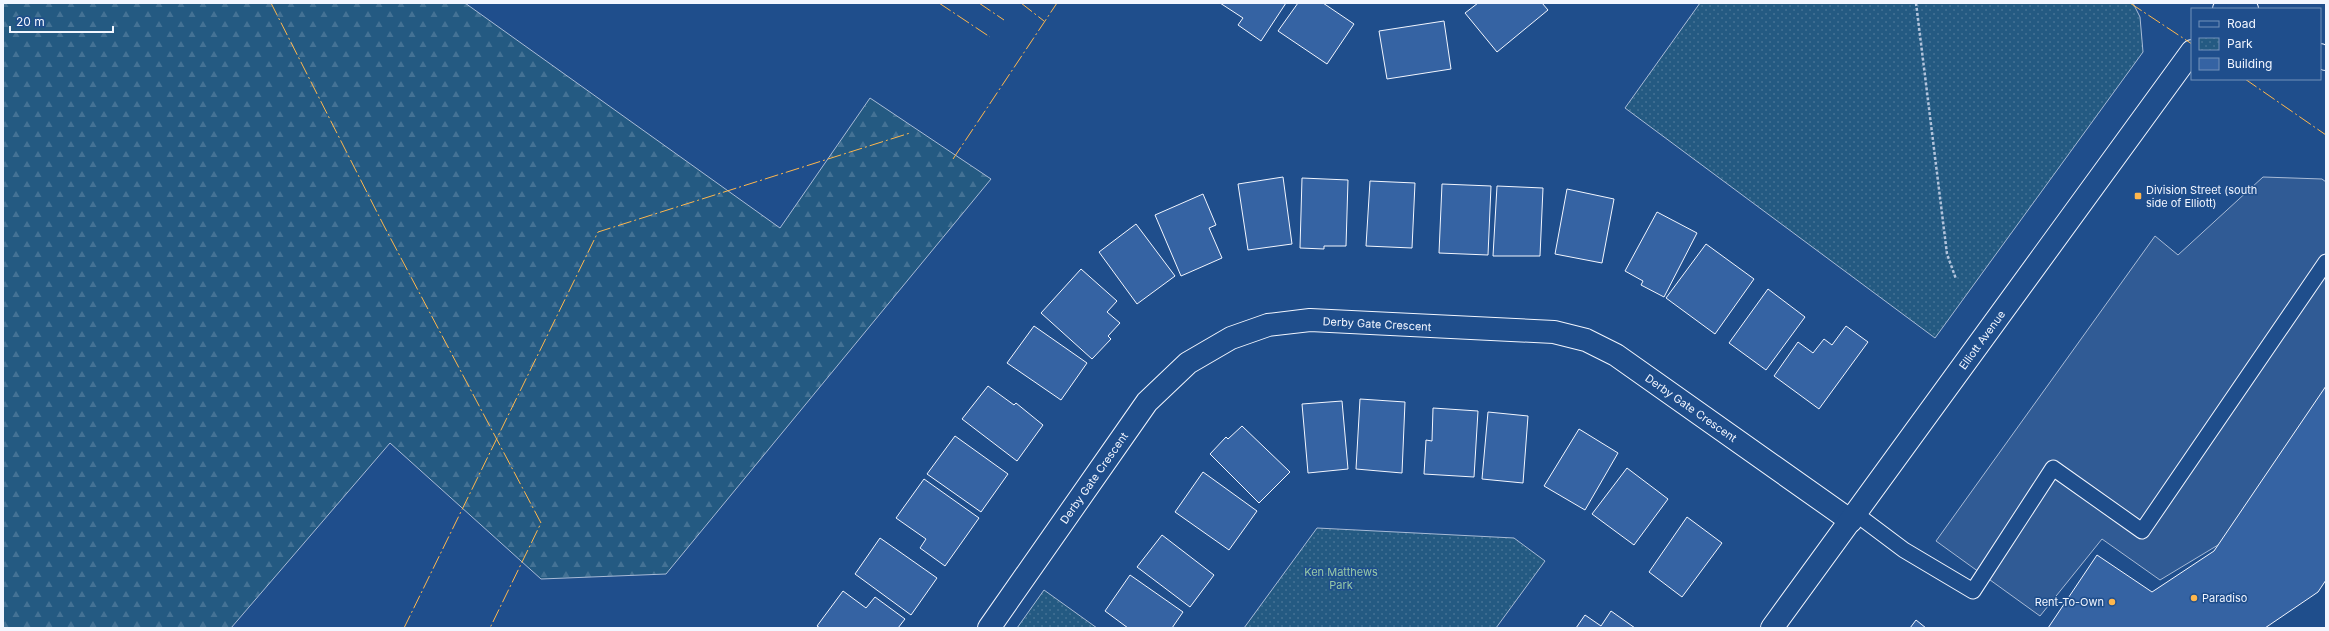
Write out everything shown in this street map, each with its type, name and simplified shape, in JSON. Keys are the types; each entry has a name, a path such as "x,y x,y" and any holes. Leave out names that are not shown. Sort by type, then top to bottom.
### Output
{"street":[{"name":"Elliott Avenue","path":"1772,628 2191,52"},
{"name":"Derby Gate Crescent","path":"989,628 1147,402 1188,363 1231,338 1268,325 1310,320 1554,332 1586,340 1616,355 1853,518"}],"lane":[{"path":"1853,518 1972,591 2053,468 2142,532 2326,262"}],"path":[{"path":"1916,3 1947,254 1956,279"}],"green space":[{"path":"3,3 465,3 780,228 870,98 991,179 666,574 541,579 390,443 231,628 3,628"},
{"path":"1700,3 2133,3 2140,17 2143,52 1935,338 1625,108"},
{"name":"Ken Matthews Park","path":"1317,528 1514,538 1545,561 1496,628 1244,628"},
{"path":"1044,590 1097,628 1017,628"}],"shaded area":[{"path":"2263,177 2322,179 2326,182 2326,388 2223,542 2160,580 2102,539 2040,616 1936,541 2155,236 2178,255"}],"building":[{"path":"1220,3 1286,3 1261,41 1238,25 1243,18"},
{"path":"1298,3 1323,3 1354,24 1327,64 1278,31"},
{"path":"1478,3 1542,3 1548,10 1497,52 1465,13"},
{"path":"1444,21 1451,69 1387,79 1379,31"},
{"path":"1283,177 1292,244 1248,250 1238,184"},
{"path":"1302,178 1348,180 1346,246 1324,246 1324,249 1300,248"},
{"path":"1370,181 1415,183 1412,248 1366,246"},
{"path":"1442,184 1491,186 1488,255 1439,253"},
{"path":"1497,186 1543,188 1540,256 1493,256"},
{"path":"1567,189 1614,199 1602,263 1555,254"},
{"path":"1203,194 1216,225 1209,228 1222,258 1181,276 1155,215"},
{"path":"1657,212 1697,233 1664,297 1641,285 1643,281 1625,271"},
{"path":"1136,224 1175,276 1137,304 1099,252"},
{"path":"1706,244 1754,279 1715,334 1666,298"},
{"path":"1081,269 1117,301 1107,312 1120,323 1108,336 1111,339 1092,359 1041,313"},
{"path":"1768,289 1805,317 1766,370 1729,343"},
{"path":"1034,326 1087,363 1061,400 1007,363"},
{"path":"1846,326 1868,342 1819,409 1774,376 1798,342 1813,353 1824,339 1832,345"},
{"path":"988,386 1014,405 1016,403 1043,425 1017,461 962,419"},
{"path":"2326,386 2326,580 2318,592 2265,628 2048,628 2097,555 2152,592 2214,551"},
{"path":"1360,399 1405,402 1402,473 1356,469"},
{"path":"1342,401 1348,469 1308,473 1302,404"},
{"path":"1433,408 1478,411 1474,477 1424,474 1426,440 1432,441"},
{"path":"1488,412 1528,416 1523,483 1482,479"},
{"path":"1242,426 1290,472 1259,503 1210,454 1226,437 1228,439"},
{"path":"1579,429 1618,453 1585,510 1544,486"},
{"path":"955,436 1008,474 981,512 927,474"},
{"path":"1627,468 1668,499 1634,545 1592,514"},
{"path":"1203,472 1257,511 1229,550 1175,512"},
{"path":"924,479 979,518 945,566 920,548 926,539 896,518"},
{"path":"1687,517 1722,543 1682,597 1649,572"},
{"path":"1162,535 1214,575 1190,607 1137,567"},
{"path":"880,538 937,578 911,615 855,574"},
{"path":"1130,575 1183,612 1172,628 1128,628 1105,611"},
{"path":"843,591 866,608 875,597 905,619 898,628 820,628 817,626"},
{"path":"1611,611 1635,628 1576,628 1585,615 1601,626"},
{"path":"1916,620 1926,628 1910,628"}],"power":[{"path":"271,3 383,224 541,523 490,628"},
{"path":"939,3 990,37"},
{"path":"979,3 1004,20"},
{"path":"1021,3 1044,21"},
{"path":"953,159 1057,3"},
{"path":"2130,3 2191,43"},
{"path":"2246,80 2326,135"},
{"path":"404,628 598,232 910,133"}],"place":[{"name":"Division Street (south side of Elliott)","path":"2138,196"},
{"name":"Paradiso","path":"2194,598"},
{"name":"Rent-To-Own","path":"2112,602"}]}
